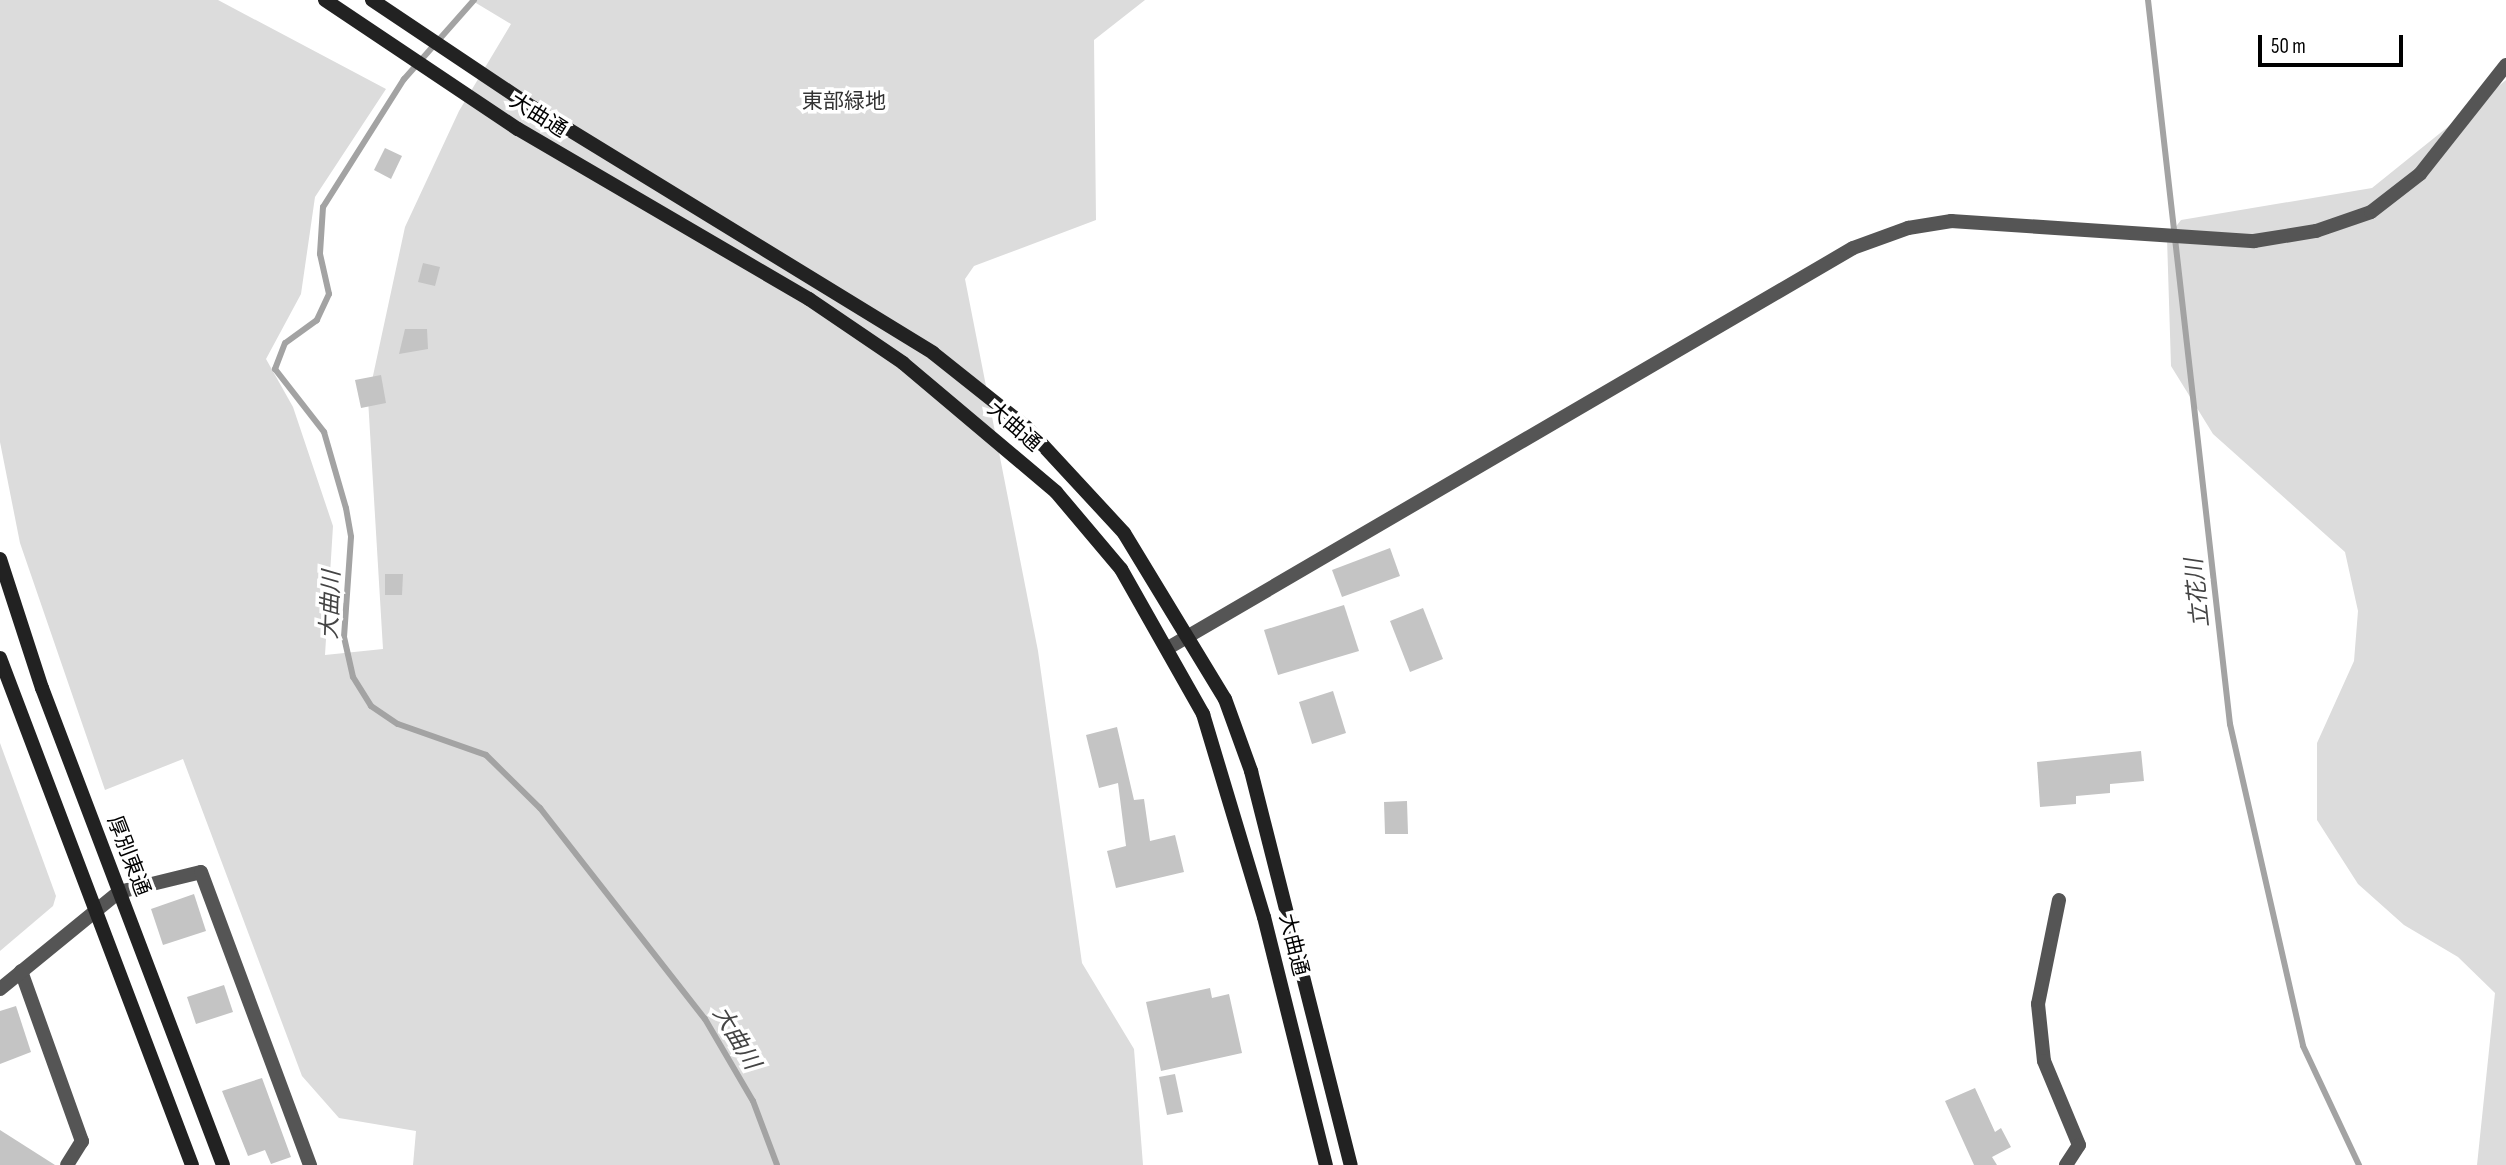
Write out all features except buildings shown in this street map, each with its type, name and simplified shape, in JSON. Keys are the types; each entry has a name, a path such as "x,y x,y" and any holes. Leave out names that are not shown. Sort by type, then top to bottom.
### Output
{"street":[{"name":"大曲通","path":"325,0 518,129 809,299 984,427 1056,492 1121,569 1203,713 1225,779 1326,1165"},
{"name":"大曲通","path":"372,0 532,107 933,353 1026,427 1124,533 1188,634 1225,699 1251,771 1351,1165"},
{"path":"1168,648 1188,634 1614,392 1853,248 1951,221 2255,241 2316,230 2371,212 2420,174 2506,65"},
{"name":"厚別東通","path":"0,559 119,892 223,1165"},
{"path":"0,658 97,908 192,1165"},
{"path":"0,989 119,892 201,872 310,1165"},
{"path":"2059,900 2038,1004 2044,1061 2079,1144 2066,1165"},
{"path":"21,971 82,1141 67,1165"}],"green space":[{"name":"東部緑地","path":"0,0 218,0 386,89 315,197 301,294 266,359 293,407 333,526 325,655 383,649 368,399 405,227 459,111 511,24 471,0 1145,0 1094,40 1096,220 974,266 965,279 1038,651 1082,963 1134,1049 1143,1165 413,1165 416,1131 339,1118 302,1076 183,759 105,790 20,543 0,442"},
{"path":"2506,80 2506,1165 2477,1165 2495,993 2458,957 2404,925 2358,884 2317,820 2317,743 2354,661 2358,611 2345,552 2213,434 2171,366 2167,238 2181,220 2372,188"},
{"path":"0,743 56,896 53,906 0,951"}],"waterway":[{"name":"大曲川","path":"474,0 404,79 323,207 320,254 329,294 317,320 285,343 275,369 324,432 346,508 351,537 344,637 353,677 371,706 398,724 486,755 540,808 705,1019 753,1101 777,1165"},
{"name":"立花川","path":"2148,0 2230,724 2303,1046 2359,1165"}]}
